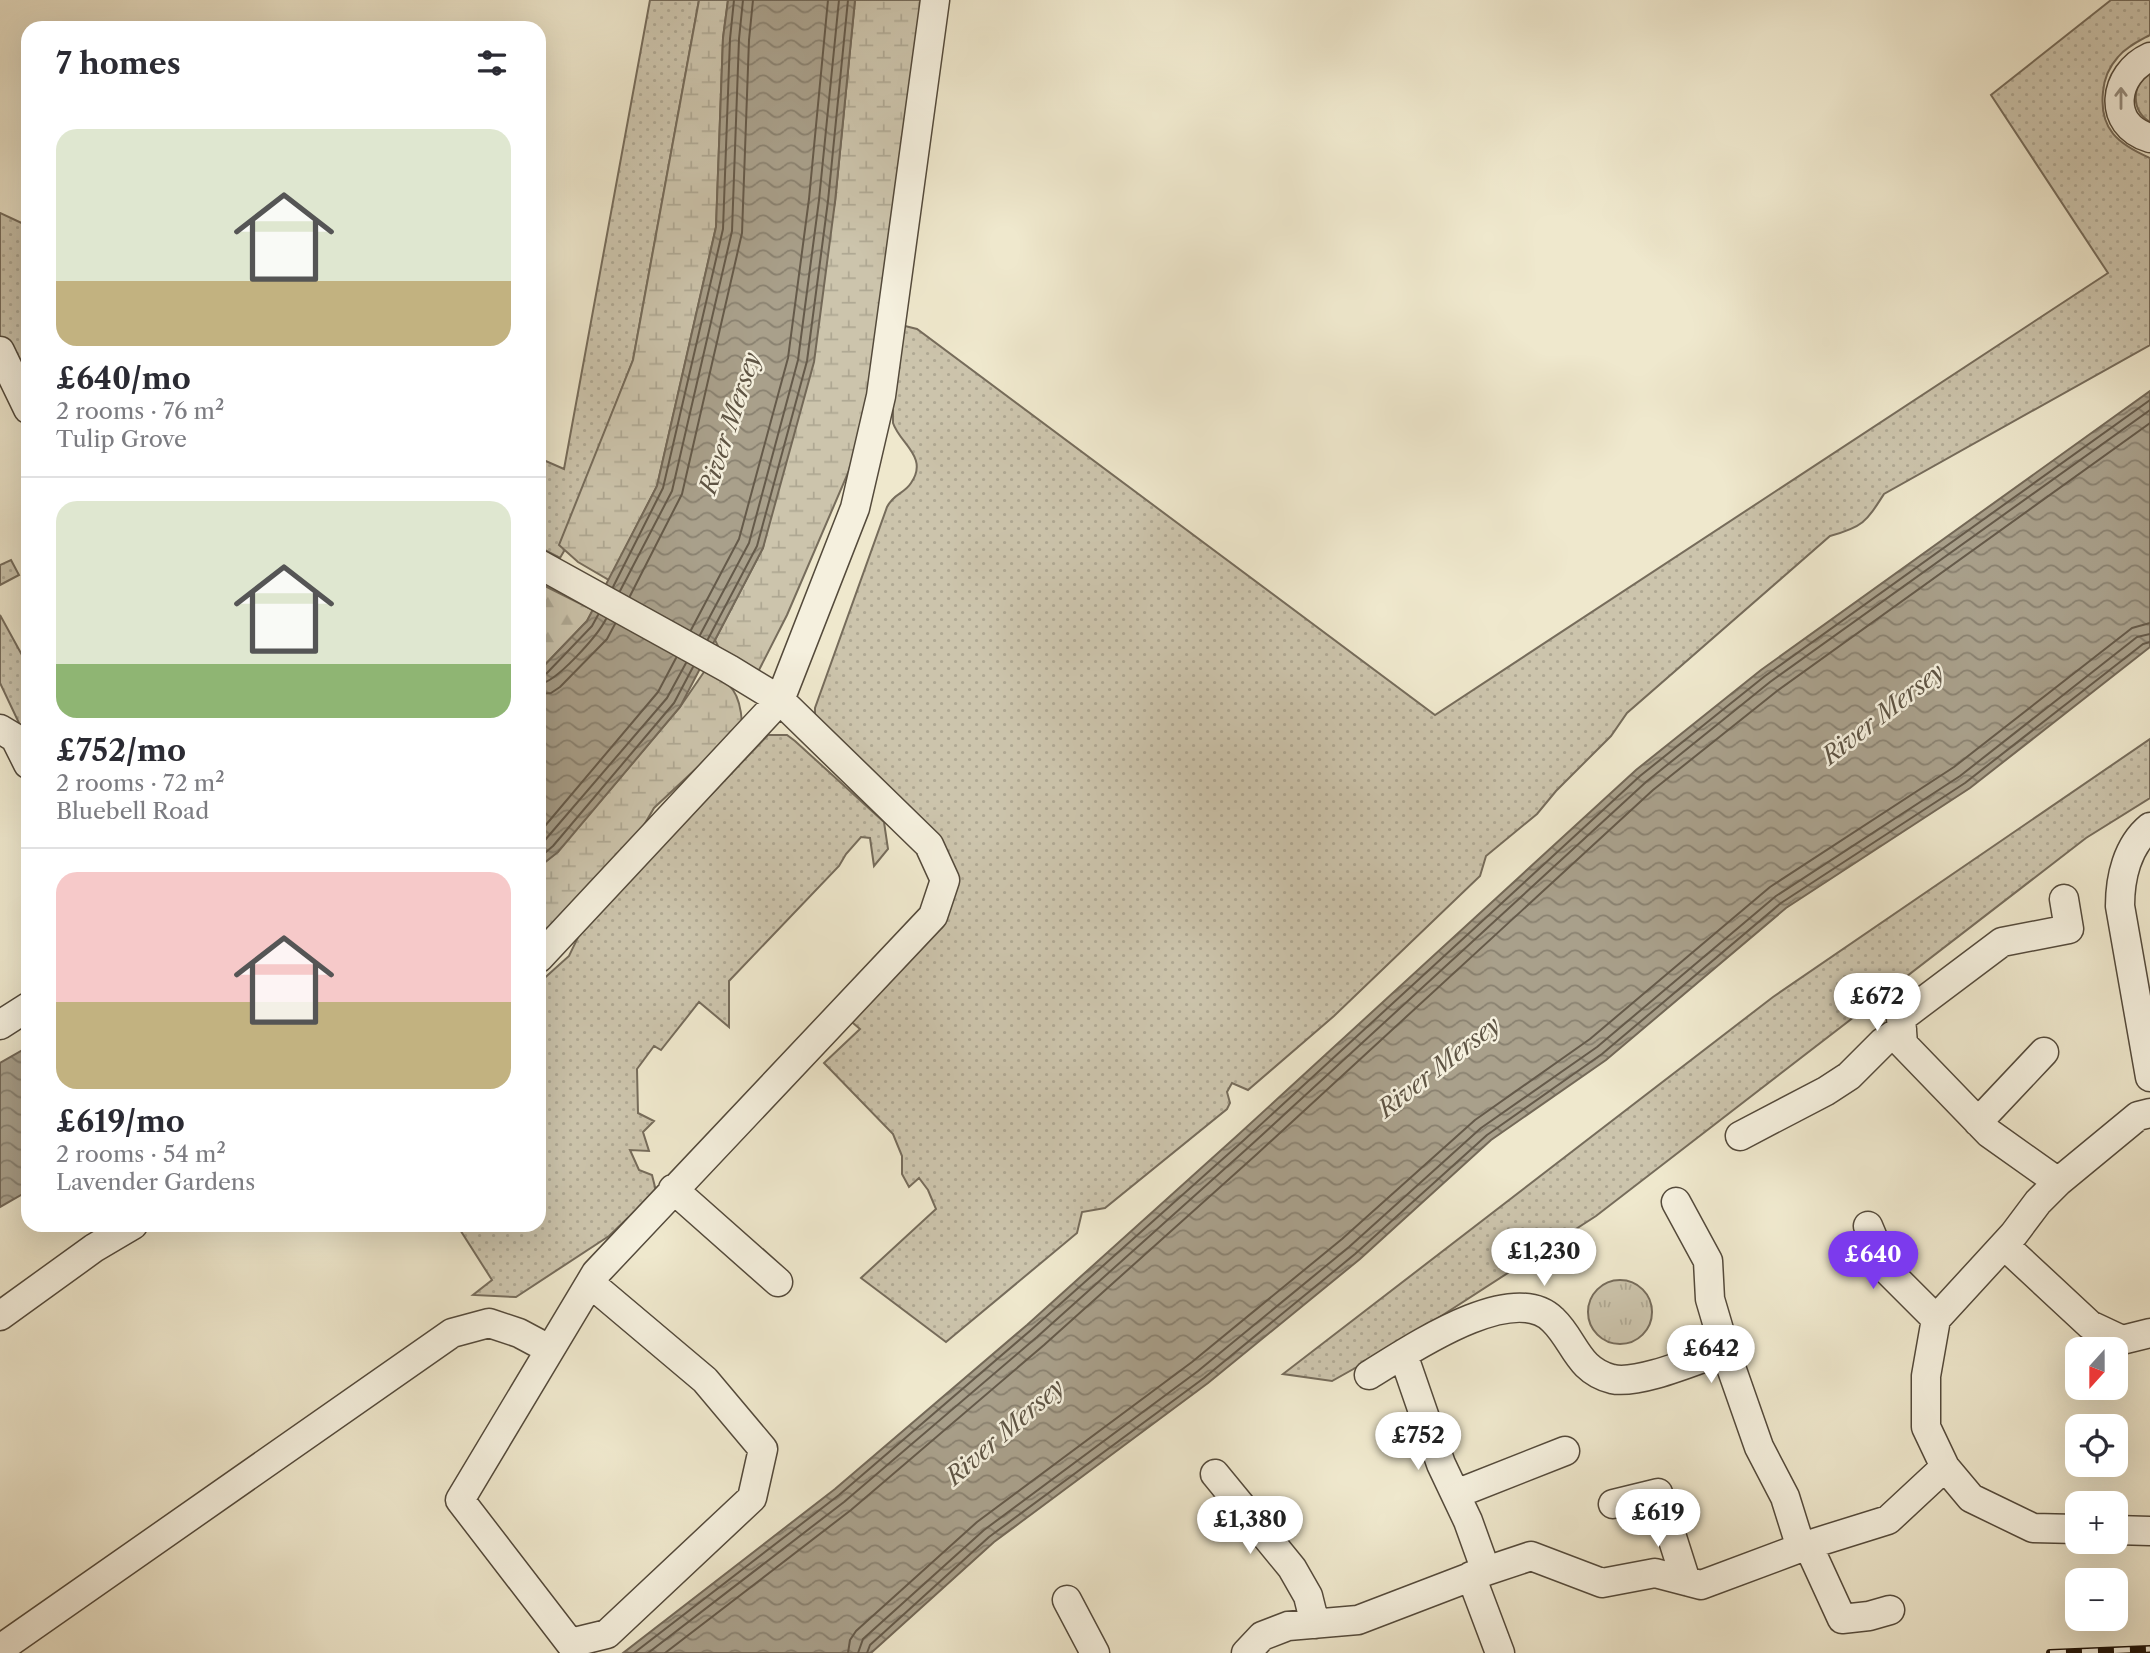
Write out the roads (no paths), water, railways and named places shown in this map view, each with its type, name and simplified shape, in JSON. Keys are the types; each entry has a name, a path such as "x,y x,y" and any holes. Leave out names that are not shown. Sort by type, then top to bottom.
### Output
{"street":[{"path":"546,951 780,700 855,508 881,396 935,0"},
{"path":"2150,57 2129,71 2122,82 2119,95 2125,119 2133,129 2150,138"},
{"path":"0,351 21,394"},
{"path":"546,568 780,700 929,845 945,880 933,916 596,1273 550,1349 460,1500 570,1643 607,1634 752,1498 762,1449 705,1380 590,1283"},
{"path":"0,729 15,738 21,750"},
{"path":"2150,827 2132,850 2120,887 2120,906 2150,1076"},
{"path":"2058,1182 1989,1133 1903,1044 1901,1018 2002,942 2068,929 2064,900"},
{"path":"0,1025 21,1012"},
{"path":"1740,1136 1849,1076 1883,1042 1902,1030"},
{"path":"1978,1122 2045,1052"},
{"path":"2065,1529 2033,1528 1970,1498 1945,1467 1926,1427 1926,1376 1936,1319 2058,1182 2138,1116 2150,1112"},
{"path":"673,1189 778,1282"},
{"path":"1676,1202 1708,1261 1710,1299 1759,1447 1842,1619 1890,1610"},
{"path":"1868,1226 1885,1269 1936,1319"},
{"path":"0,1316 94,1248 121,1232"},
{"path":"2004,1245 2090,1325 2122,1340 2150,1333"},
{"path":"1369,1375 1460,1323 1492,1310 1529,1308 1553,1319 1587,1367 1611,1379 1632,1381 1725,1350"},
{"path":"0,1649 452,1333 489,1323 519,1333 550,1349"},
{"path":"1403,1354 1441,1464 1468,1521 1500,1653"},
{"path":"1456,1494 1565,1451"},
{"path":"1246,1653 1262,1636 1288,1626 1358,1620 1531,1556 1602,1583 1655,1573 1701,1585 1805,1546 1888,1520 1945,1467"},
{"path":"1215,1475 1292,1568 1308,1596 1315,1624"},
{"path":"1613,1504 1658,1493 1686,1581"},
{"path":"2128,1530 2150,1531"},
{"path":"1067,1600 1095,1653"}],"water":[{"name":"River Mersey","path":"728,0 855,0 835,202 814,362 763,548 680,707 558,852 546,861 546,664 587,621 657,486 716,227 723,38"},
{"name":"River Mersey","path":"2150,391 2150,647 1970,788 1786,908 1606,1060 1491,1140 1360,1259 1208,1383 994,1542 871,1653 623,1653 835,1489 1027,1325 1636,770 1761,670"},
{"path":"21,1051 21,1195 0,1207 0,1063"}],"railway":[{"path":"2050,1653 2150,1649"}]}
